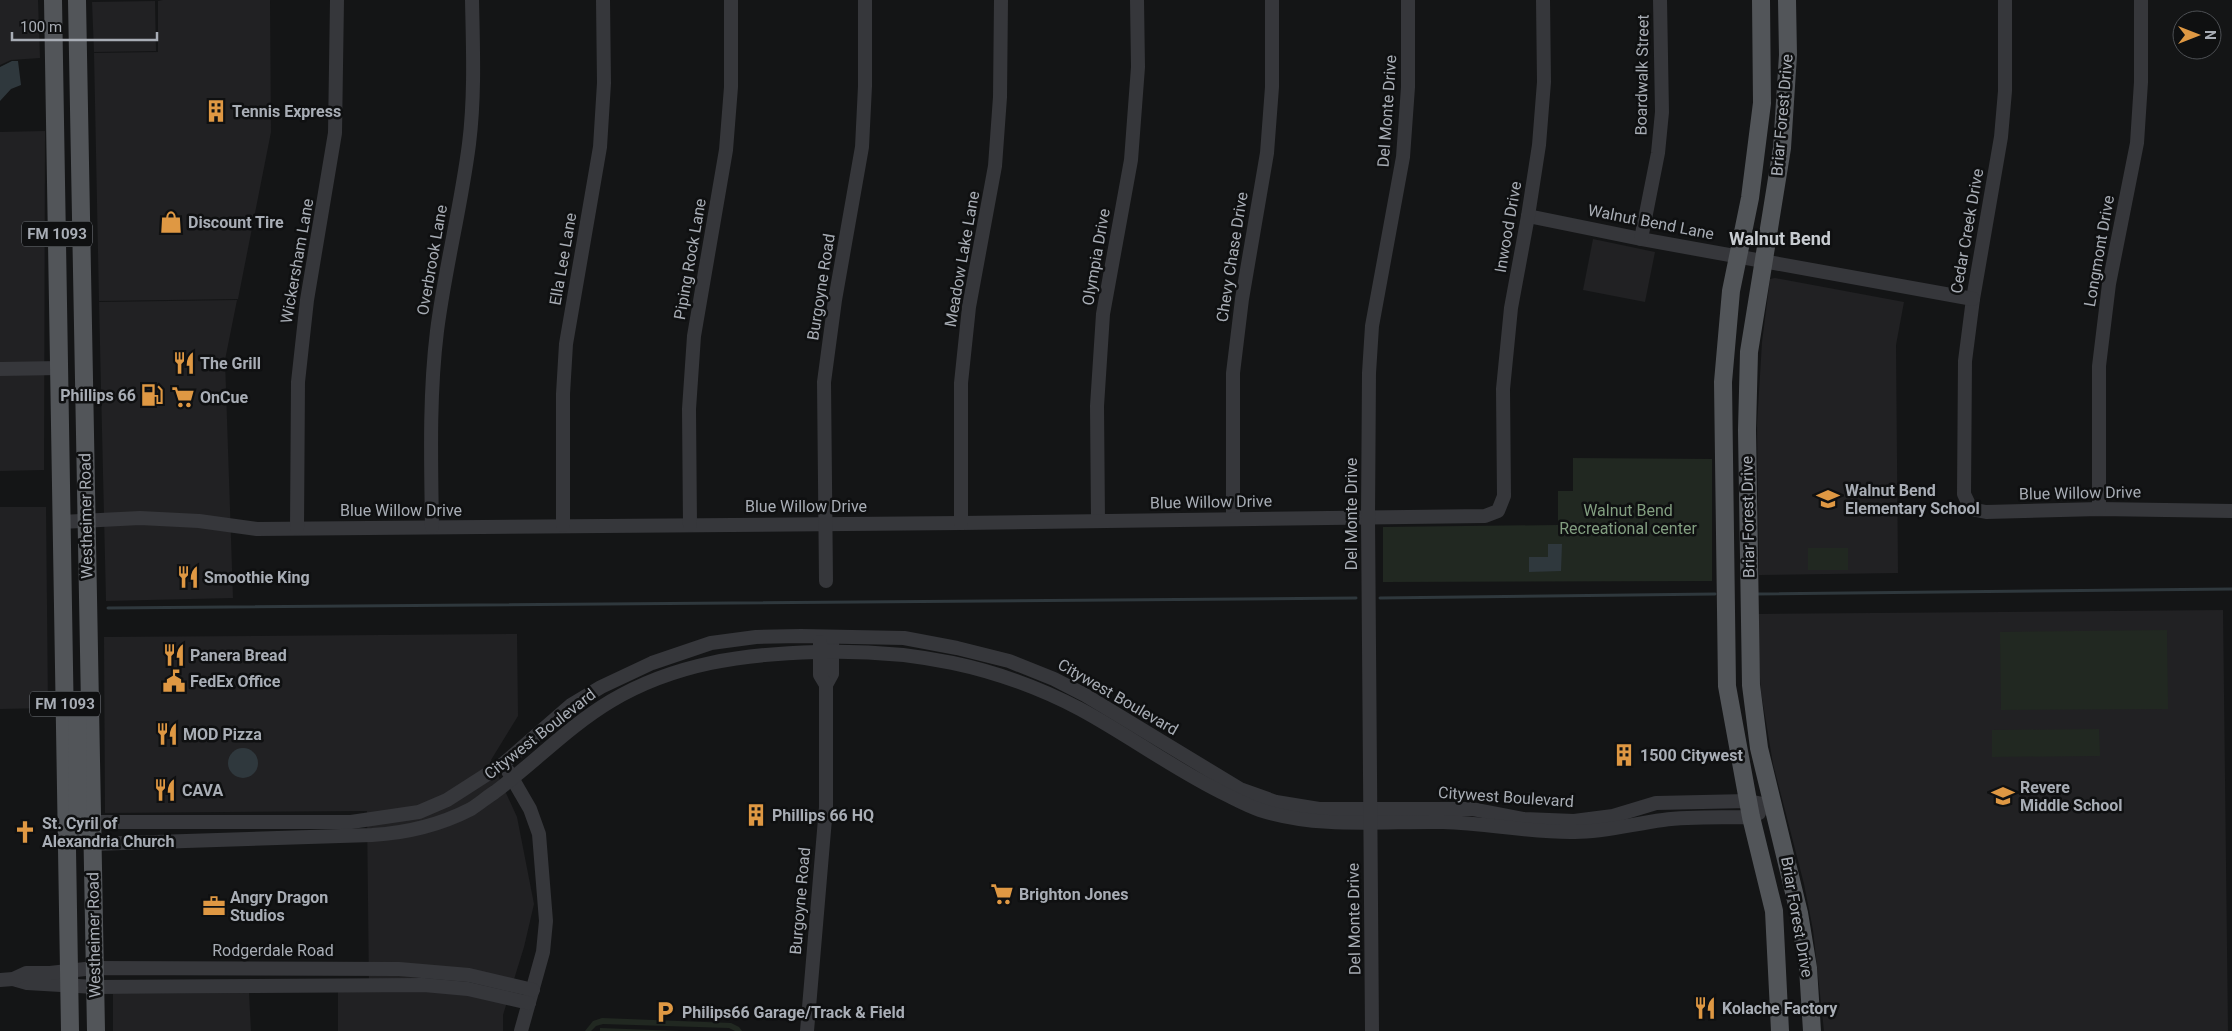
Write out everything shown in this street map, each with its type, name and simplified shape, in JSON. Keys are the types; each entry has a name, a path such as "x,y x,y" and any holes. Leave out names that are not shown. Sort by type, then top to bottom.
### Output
{"main road":[{"name":"Westheimer Road","path":"53,0 70,1031"},
{"name":"Westheimer Road","path":"77,0 96,1031"},
{"name":"Briar Forest Drive","path":"1761,0 1762,103 1750,198 1728,319 1723,382 1727,686 1750,809 1774,911 1780,1031"},
{"name":"Briar Forest Drive","path":"1787,0 1788,55 1783,145 1749,352 1746,430 1751,685 1759,748 1800,922 1808,968 1812,1031"},
{"path":"56,168 71,236 82,241"},
{"path":"57,240 70,262 71,274 81,287"},
{"path":"59,300 70,343 72,360 84,365"},
{"path":"60,368 71,372 85,426"},
{"path":"1725,544 1748,542"},
{"path":"64,608 76,658 78,818 83,831 93,844"},
{"path":"1727,686 1751,685"}],"street":[{"name":"Wickersham Lane","path":"297,528 298,382 308,300 335,133 337,0"},
{"name":"Overbrook Lane","path":"432,527 431,437 437,330 462,196 469,142 473,82 472,0"},
{"name":"Ella Lee Lane","path":"563,525 563,394 566,344 600,146 604,83 603,0"},
{"name":"Piping Rock Lane","path":"690,525 689,409 694,345 726,150 731,87 730,0"},
{"name":"Burgoyne Road","path":"826,581 824,382 835,300 862,147 865,86 865,0"},
{"name":"Meadow Lake Lane","path":"961,523 961,383 969,307 995,166 1000,96 1000,0"},
{"name":"Olympia Drive","path":"1098,521 1097,406 1103,314 1132,142 1138,66 1138,0"},
{"name":"Chevy Chase Drive","path":"1234,519 1233,373 1242,299 1267,153 1272,87 1272,0"},
{"name":"Del Monte Drive","path":"1372,1031 1368,373 1372,326 1403,156 1408,87 1408,0"},
{"name":"Inwood Drive","path":"1504,460 1503,389 1511,308 1539,145 1544,82 1543,0"},
{"name":"Boardwalk Street","path":"1641,238 1658,153 1662,112 1660,0"},
{"name":"Cedar Creek Drive","path":"1964,468 1966,361 1973,299 2001,137 2005,91 2005,0"},
{"name":"Longmont Drive","path":"2099,510 2100,366 2109,284 2137,143 2141,82 2141,0"},
{"name":"Walnut Bend Lane","path":"1528,216 1973,299"},
{"path":"0,369 60,368"},
{"name":"Blue Willow Drive","path":"61,522 140,518 199,521 257,529 1485,516 1498,511 1504,496 1504,460"},
{"name":"Blue Willow Drive","path":"1964,468 1964,494 1971,509 1986,512 2099,510 2232,511"},
{"name":"Burgoyne Road","path":"807,1031 826,808 826,684 832,674 826,652 826,636"},
{"name":"Citywest Boulevard","path":"91,822 351,822 419,812 447,800 503,764 571,706 601,687 652,663 711,643 756,637 826,636 904,638 957,648 1009,661 1054,679 1086,695 1240,789 1276,802 1319,809 1472,809 1524,819 1574,821 1613,816 1656,803 1750,809"},
{"name":"Citywest Boulevard","path":"93,844 396,834 423,828 471,808 513,778 563,736 611,701 668,674 717,660 778,653 881,652 947,660 999,674 1080,709 1207,786 1257,809 1289,818 1324,822 1453,822 1546,832 1575,832 1605,831 1666,819 1773,806"},
{"path":"503,764 530,809 539,834 546,920 543,952 521,1031"},
{"name":"Rodgerdale Road","path":"70,978 94,968 375,968 426,970 469,976 531,997"},
{"path":"375,968 375,984"},
{"path":"243,969 243,986"},
{"name":"Rodgerdale Road","path":"6,980 26,973 70,978 95,987 424,985 531,997"}],"shaded area":[{"path":"0,0 38,0 40,58 11,60 0,65"},
{"path":"270,0 271,132 238,299 99,301 94,53 158,52 158,1"},
{"path":"155,1 156,51 94,52 92,2"},
{"path":"12,61 18,61 21,85 11,89 0,101 0,67"},
{"path":"45,131 44,470 0,471 0,132"},
{"path":"1593,239 1655,252 1645,302 1583,290"},
{"name":"Walnut Bend Elementary School","path":"1775,278 1904,302 1896,345 1898,573 1759,575 1757,425 1762,342 1770,279"},
{"path":"237,300 225,360 233,598 106,601 99,302"},
{"path":"0,507 46,507 48,708 0,709"},
{"path":"1548,544 1562,544 1561,571 1529,572 1529,557 1548,557"},
{"name":"Revere Middle School","path":"2223,610 2228,1031 1824,1031 1813,930 1804,884 1773,764 1761,692 1757,637 1758,614"},
{"path":"517,634 518,716 491,760 517,817 534,904 524,947 503,1015 503,1031 338,1031 338,991 369,990 367,811 105,813 104,637"},
{"path":"243,748 254,752 258,763 254,774 243,778 232,774 228,763 232,752"},
{"path":"249,993 251,1031 113,1031 113,994"}],"green space":[{"name":"Walnut Bend Recreational center","path":"1573,458 1712,459 1712,581 1383,582 1383,527 1558,525 1558,491 1573,491"},
{"path":"1808,548 1848,548 1848,570 1808,570"},
{"path":"2167,630 2168,709 2001,710 2000,632"},
{"path":"2099,729 2100,756 1992,757 1992,730"},
{"path":"602,1018 731,1023 742,1031 735,1031 729,1028 603,1024 596,1026 591,1031 585,1031 593,1021"},
{"path":"600,1028 680,1031 600,1031"}],"waterway":[{"path":"1756,594 2232,589"},
{"path":"1380,598 1715,594"},
{"path":"108,608 1356,598"}],"place":[{"name":"Tennis Express","path":"216,111"},
{"name":"Discount Tire","path":"171,222"},
{"name":"The Grill","path":"184,363"},
{"name":"Phillips 66","path":"152,395"},
{"name":"OnCue","path":"183,397"},
{"name":"Walnut Bend Elementary School","path":"1828,499"},
{"name":"Smoothie King","path":"188,577"},
{"name":"Panera Bread","path":"174,655"},
{"name":"FedEx Office","path":"174,681"},
{"name":"MOD Pizza","path":"167,734"},
{"name":"1500 Citywest","path":"1624,755"},
{"name":"CAVA","path":"165,790"},
{"name":"Revere Middle School","path":"2003,796"},
{"name":"Phillips 66 HQ","path":"756,815"},
{"name":"St. Cyril of Alexandria Church","path":"25,832"},
{"name":"Brighton Jones","path":"1002,894"},
{"name":"Angry Dragon Studios","path":"214,906"},
{"name":"Kolache Factory","path":"1705,1008"},
{"name":"Philips66 Garage/Track & Field","path":"665,1012"}],"district":[{"name":"Walnut Bend","path":"1780,238"}]}
